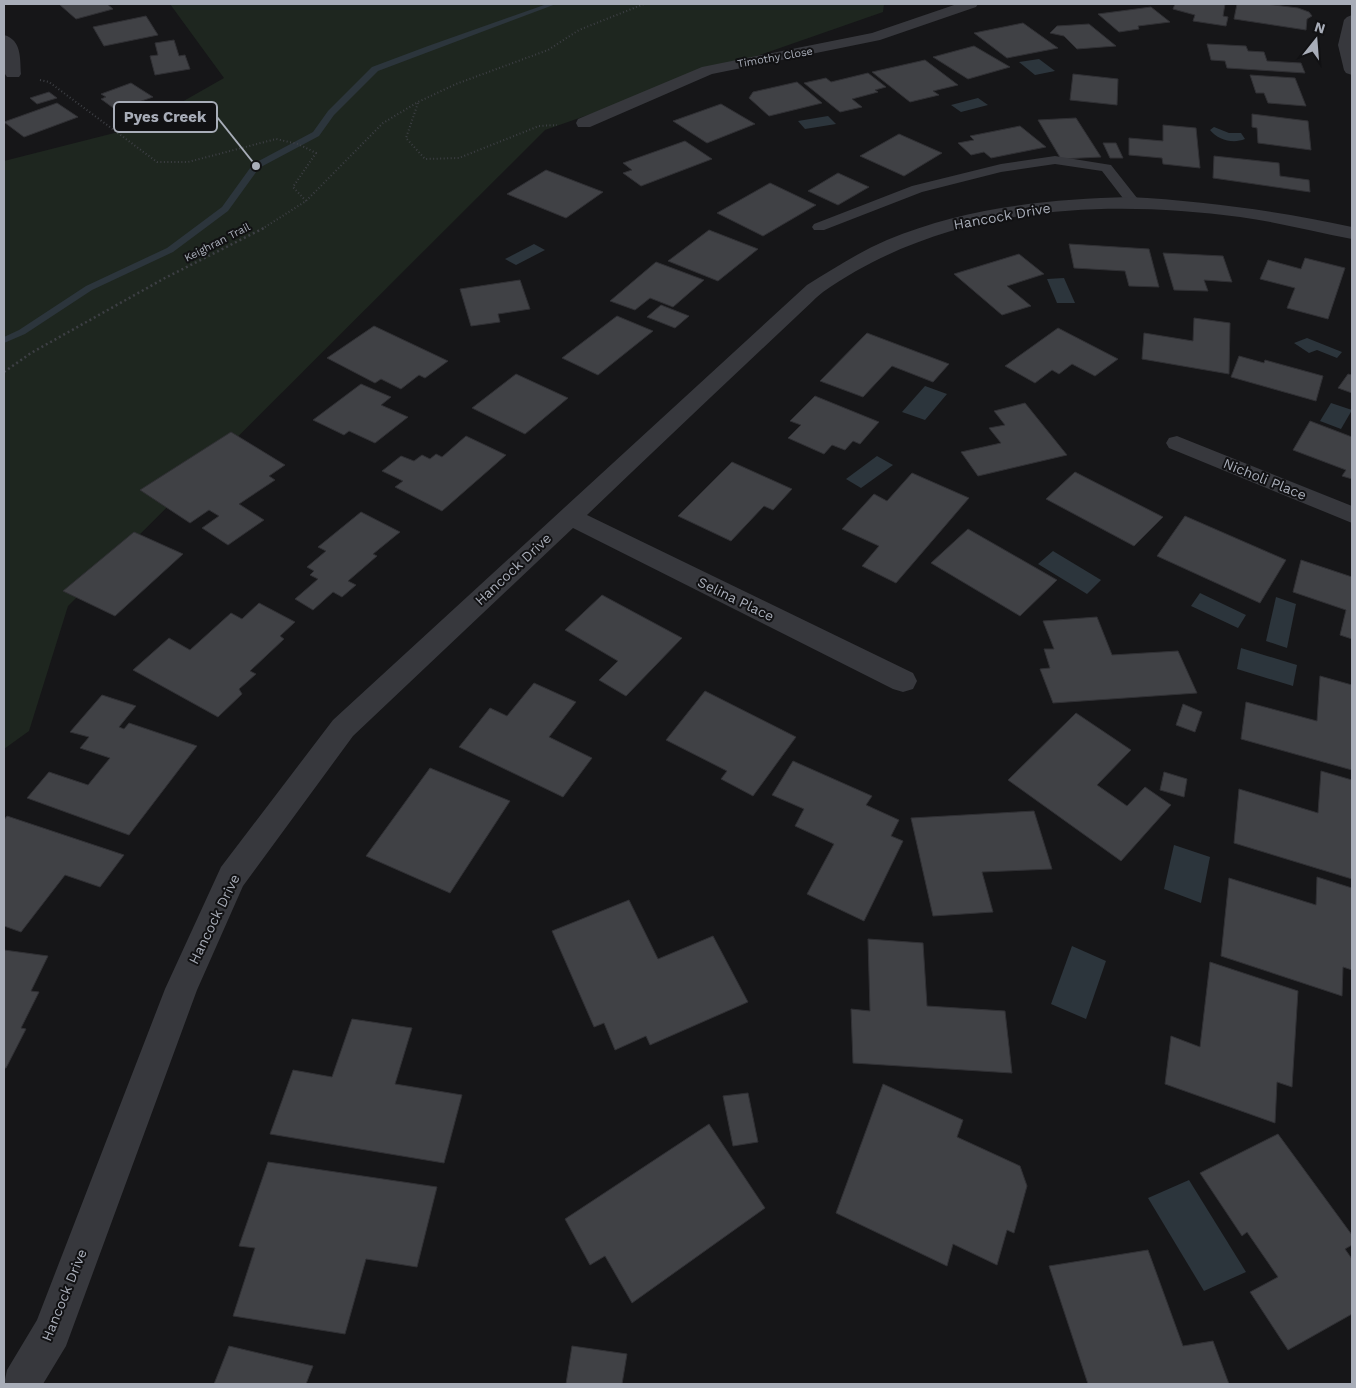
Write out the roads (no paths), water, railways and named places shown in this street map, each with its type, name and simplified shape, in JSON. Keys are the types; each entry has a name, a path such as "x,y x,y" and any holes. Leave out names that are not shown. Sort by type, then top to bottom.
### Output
{"street":[{"name":"Timothy Close","path":"584,123 708,70 876,37 971,4"},
{"path":"1352,20 1345,37 1346,56 1352,70"},
{"path":"4,40 11,47 13,74"},
{"name":"Hancock Drive","path":"21,1384 52,1332 180,989 232,877 342,728 814,288 860,260 906,239 965,220 1023,209 1134,202 1225,208 1296,220 1352,233"},
{"name":"Nicholi Place","path":"1177,443 1352,515"},
{"name":"Selina Place","path":"570,516 904,681"}],"lane":[{"path":"819,227 917,190 1001,168 1055,160 1106,168 1134,202"}],"waterway":[{"path":"4,340 22,332 89,288 170,250 225,209 256,166 316,134 331,113 375,69 430,47 553,4"}],"place":[{"name":"Pyes Creek","path":"256,166"}]}
